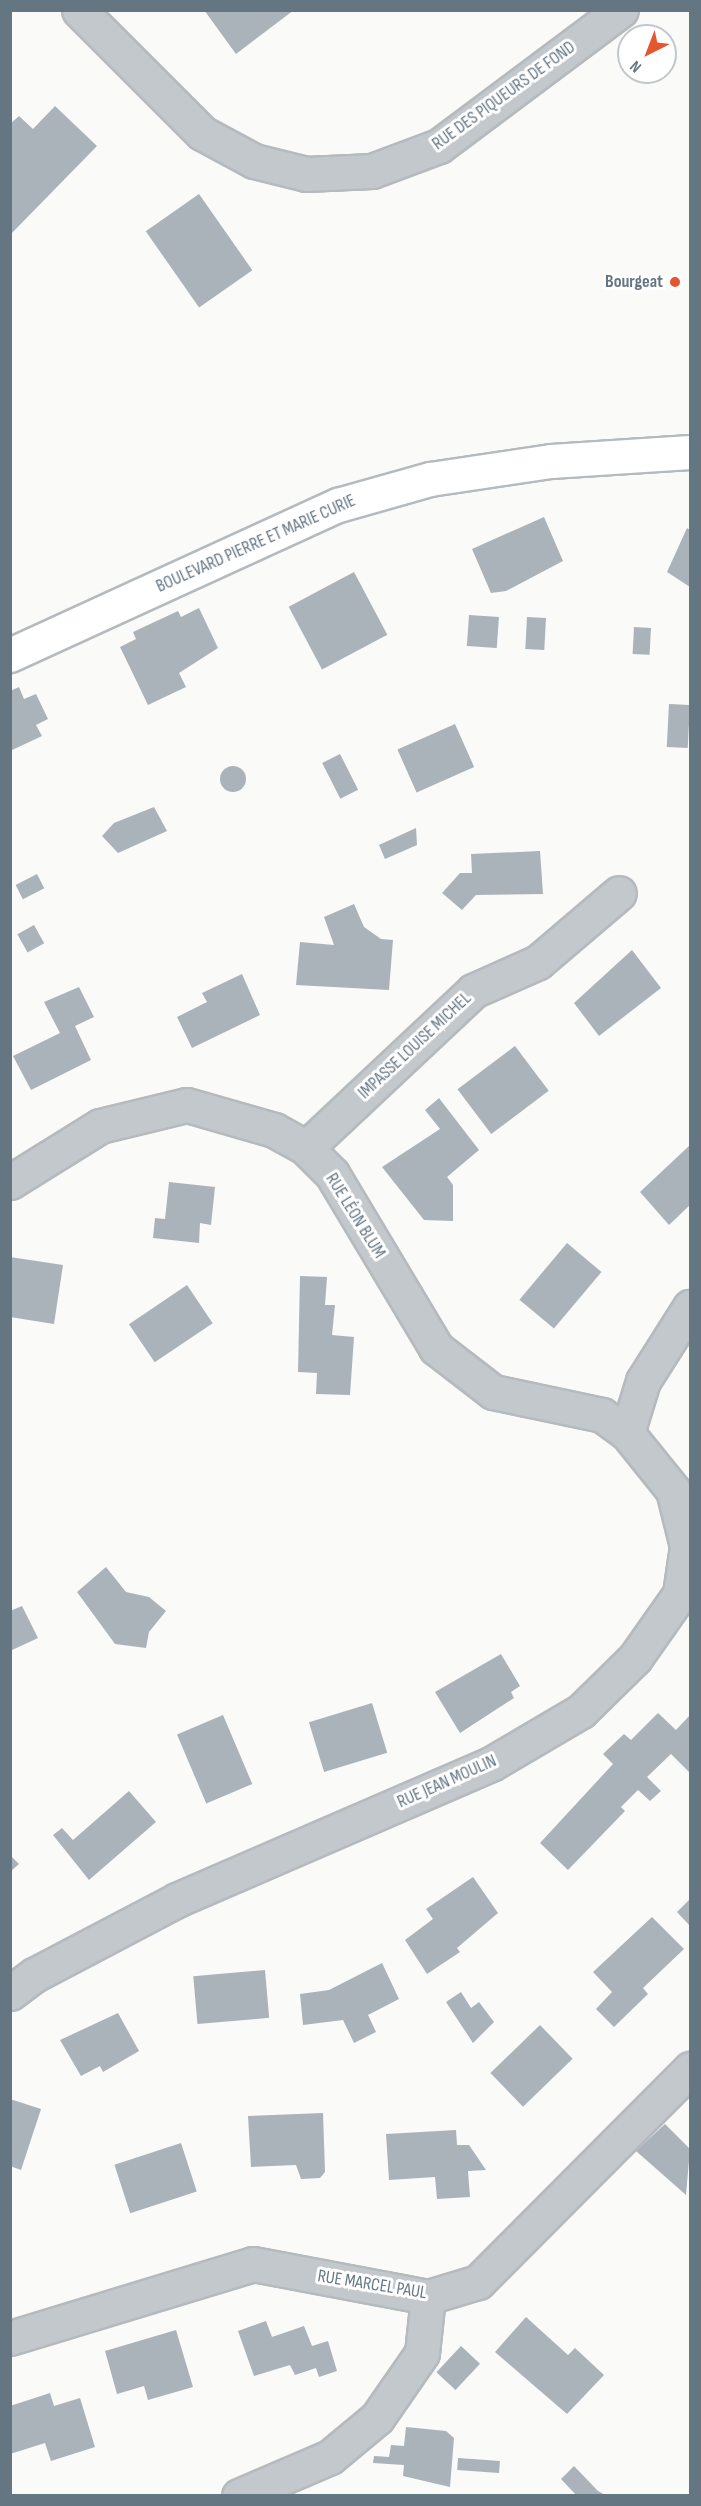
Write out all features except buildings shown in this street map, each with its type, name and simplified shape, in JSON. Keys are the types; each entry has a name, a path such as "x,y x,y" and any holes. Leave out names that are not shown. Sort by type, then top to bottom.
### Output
{"main road":[{"name":"BOULEVARD PIERRE ET MARIE CURIE","path":"10,655 338,505 430,479 518,466 690,452"}],"street":[{"name":"RUE DES PIQUEURS DE FOND","path":"79,10 202,133 254,161 306,174 372,171 439,146 621,10"},
{"name":"IMPASSE LOUISE MICHEL","path":"306,1148 473,991 538,962 619,893"},
{"name":"RUE LÉON BLUM","path":"10,1182 100,1126 187,1105 274,1130 306,1148 332,1174 436,1348 492,1392 602,1415 627,1433"},
{"path":"627,1433 643,1381 690,1307"},
{"name":"RUE JEAN MOULIN","path":"10,1993 34,1975 177,1900 491,1764 582,1711 635,1658 680,1594 687,1546 673,1490 627,1433"},
{"name":"RUE MARCEL PAUL","path":"10,2338 253,2264 428,2297 478,2282 690,2069"},
{"path":"239,2496 330,2457 377,2418 422,2353 428,2297"}],"place":[{"name":"Bourgeat","path":"675,282"}]}
